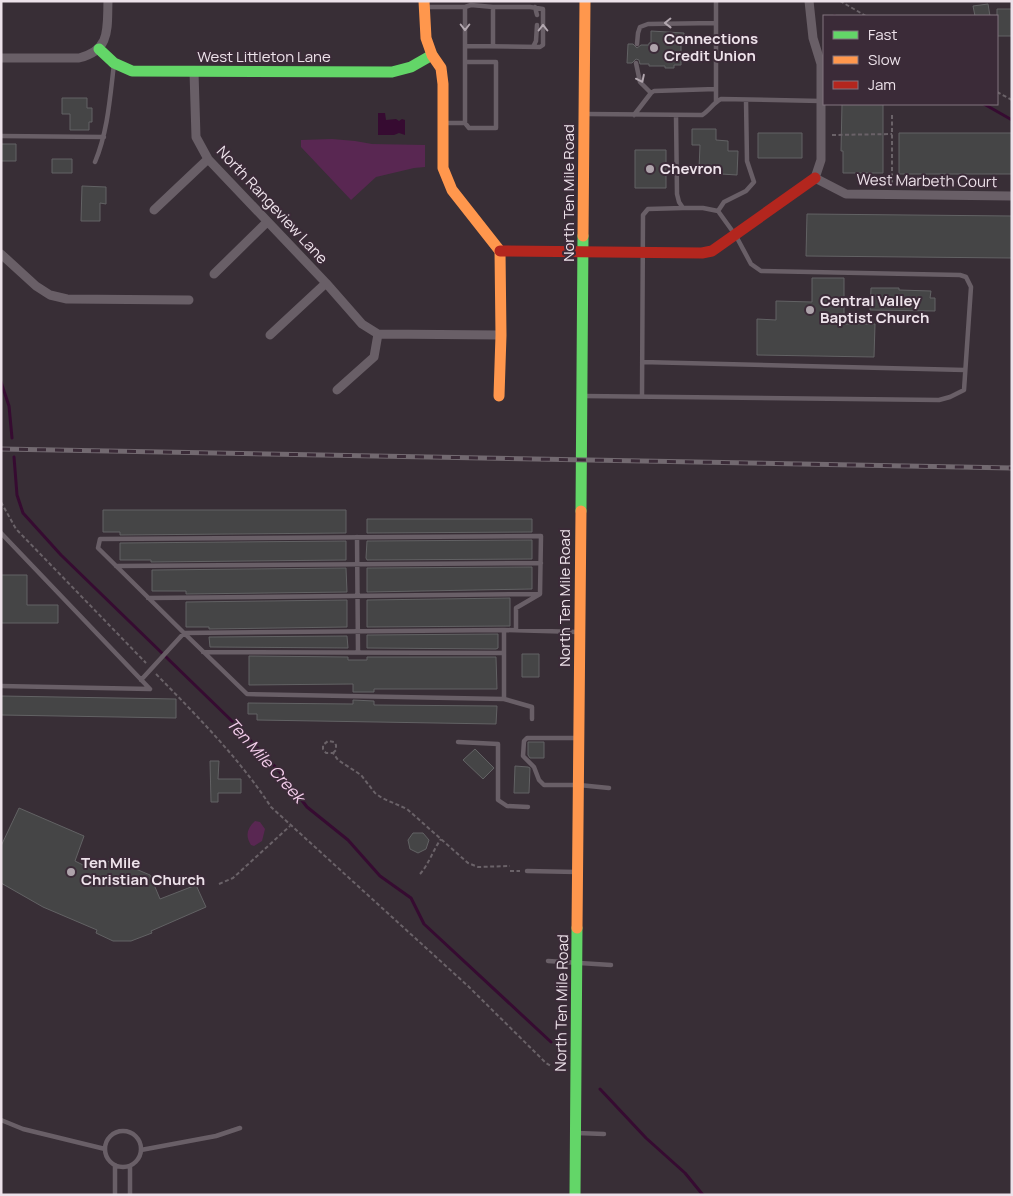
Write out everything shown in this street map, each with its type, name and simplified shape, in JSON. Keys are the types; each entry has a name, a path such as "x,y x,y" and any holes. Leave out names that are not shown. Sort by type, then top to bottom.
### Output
{"main road":[{"name":"North Ten Mile Road","path":"575,1195 585,1"},
{"path":"424,4 426,38 432,55 441,68 443,84 443,168 446,179 452,190 500,251 501,335 499,396"},
{"name":"West Littleton Lane","path":"99,49 114,63 132,71 392,72 412,67 432,55"},
{"path":"500,251 702,254 717,248 736,236 815,178"}],"street":[{"path":"1,58 79,58 89,55 99,49 107,34 108,1"},
{"path":"809,1 813,38 821,64 821,160 815,178"},
{"name":"North Rangeview Lane","path":"194,72 196,136 208,160 326,283 362,324 378,334"},
{"path":"154,210 208,160"},
{"name":"West Marbeth Court","path":"815,178 846,194 1012,196"},
{"path":"214,274 267,222"},
{"path":"1,254 36,286 50,295 67,299 189,300"},
{"path":"270,335 326,283"},
{"path":"337,390 374,357 378,334 501,335"}],"lane":[{"path":"716,1 716,102"},
{"path":"424,4 465,7 471,4 543,9 543,45 540,47 465,46"},
{"path":"465,7 465,46 465,62 465,123 469,128 496,128 496,62 465,62"},
{"path":"493,7 493,46"},
{"path":"535,7 537,15"},
{"path":"637,44 640,26 648,24 716,23"},
{"path":"533,47 536,41 537,25"},
{"path":"95,162 104,136 114,63"},
{"path":"636,64 640,82 651,93"},
{"path":"634,115 651,93 659,90 716,89"},
{"path":"584,114 702,115 721,99 821,101"},
{"path":"718,211 724,202 746,191 754,182 747,161 746,100"},
{"path":"676,115 677,194 679,202 684,208"},
{"path":"443,122 465,123"},
{"path":"1,136 104,136"},
{"path":"582,396 939,400 950,397 964,390 971,287 966,277 960,275 761,271 751,264 736,236 718,211 703,208 648,209 645,211 642,253 642,396"},
{"path":"642,362 965,370"},
{"path":"1,533 150,689 1,686"},
{"path":"532,719 532,707 504,699 247,694 98,548 100,539 541,536 540,594"},
{"path":"357,537 358,652"},
{"path":"116,566 541,563"},
{"path":"516,630 516,608 540,594"},
{"path":"148,598 540,594"},
{"path":"140,680 184,633 504,630 580,632"},
{"path":"504,630 504,699"},
{"path":"203,652 504,652"},
{"path":"579,738 527,738 524,741 523,756 534,767 539,780 544,786 579,785 609,788"},
{"path":"458,742 498,744 498,800 507,806 528,807"},
{"path":"527,871 578,872"},
{"path":"548,961 610,965"},
{"path":"1,1120 23,1129 105,1149"},
{"path":"142,1150 216,1136 240,1128"},
{"path":"123,1131 129,1132 136,1137 140,1142 142,1150 136,1162 123,1168 115,1165 107,1157 105,1149 110,1136 123,1131"},
{"path":"575,1133 604,1134"},
{"path":"115,1165 115,1195"},
{"path":"130,1166 130,1195"}],"path":[{"path":"840,1 864,15"},
{"path":"998,93 1012,100"},
{"path":"892,115 892,194"},
{"path":"821,135 892,134"},
{"path":"1,502 16,529 203,722 255,782 271,808 469,987 551,1066"},
{"path":"332,753 336,750 334,742 328,741 324,743 323,749 328,754 332,753 338,760 361,775 375,793 382,798 407,809 472,866 510,866"},
{"path":"219,884 233,878 290,825"},
{"path":"420,874 426,867 441,839"},
{"path":"510,871 527,871"}],"shaded area":[{"path":"378,113 385,113 386,120 405,120 405,135 399,133 394,135 378,135"},
{"path":"332,139 372,144 425,145 425,167 376,177 351,200 301,147 301,140"},
{"path":"255,821 260,822 265,829 262,841 254,846 249,842 248,835 250,826"}],"building":[{"path":"988,4 990,15 975,15 973,6"},
{"path":"997,9 1012,9 1012,36 998,36"},
{"name":"Connections Credit Union","path":"651,31 684,33 684,44 681,43 681,65 674,65 674,68 649,66 649,64 640,64 639,60 636,59 632,63 627,63 628,44 633,44 637,48 641,45 649,45 651,43"},
{"path":"62,98 87,98 87,108 92,108 92,122 89,122 89,130 70,130 70,114 62,114"},
{"path":"842,105 883,105 883,173 843,173 843,151 841,151"},
{"path":"692,129 716,129 716,140 728,141 728,151 738,151 737,175 721,174 721,170 699,169 700,145 692,145"},
{"path":"758,133 802,133 802,158 758,158"},
{"path":"899,133 1012,133 1012,174 899,174"},
{"path":"1,144 16,144 16,161 1,161"},
{"name":"Chevron","path":"635,150 666,150 666,188 635,188"},
{"path":"52,159 72,159 72,173 52,173"},
{"path":"82,186 106,187 106,204 100,203 100,221 81,221"},
{"path":"807,214 1012,216 1012,258 806,256"},
{"name":"Central Valley Baptist Church","path":"812,278 844,278 844,324 875,324 874,357 757,355 757,319 776,320 776,301 812,302"},
{"path":"871,288 931,291 930,298 935,298 935,311 870,310"},
{"path":"103,510 346,510 346,533 120,535 120,532 103,532"},
{"path":"367,519 532,519 532,532 367,533"},
{"path":"532,540 532,559 367,560 366,558 367,541"},
{"path":"346,541 346,560 151,562 151,560 120,560 120,543"},
{"path":"532,567 532,589 367,592 367,568"},
{"path":"346,568 347,592 186,594 186,591 152,591 152,570"},
{"path":"1,575 27,575 27,605 58,605 58,623 1,623"},
{"path":"510,598 510,626 367,627 367,600"},
{"path":"347,600 347,627 209,629 209,627 186,627 186,602"},
{"path":"498,634 498,648 496,649 367,648 367,635"},
{"path":"347,636 348,648 210,647 209,637"},
{"path":"522,654 539,654 539,677 522,677"},
{"path":"249,656 348,657 348,660 367,660 367,657 496,657 497,689 374,689 374,692 353,692 353,684 249,685"},
{"path":"1,696 176,699 176,718 1,715"},
{"path":"353,700 374,701 374,705 497,706 496,724 257,720 257,714 248,714 248,703 353,704"},
{"path":"528,742 544,742 544,758 530,758 528,755"},
{"path":"475,749 494,768 483,779 463,760"},
{"path":"210,761 219,761 218,779 241,779 241,793 218,793 218,802 211,802"},
{"path":"515,766 530,768 529,793 514,793"},
{"name":"Ten Mile Christian Church","path":"19,808 84,836 75,861 89,868 106,861 124,864 150,875 160,899 196,885 206,907 131,941 113,941 96,933 97,930 43,907 1,883 1,846"},
{"path":"413,833 423,833 429,840 426,849 418,853 410,849 408,840"}],"waterway":[{"path":"986,105 1012,120"},
{"name":"Ten Mile Creek","path":"1,382 9,406 12,438"},
{"name":"Ten Mile Creek","path":"14,457 17,495 23,513 61,555 234,723 280,772 307,807 348,840 380,876 411,898 424,924 551,1042"},
{"name":"Ten Mile Creek","path":"600,1089 646,1138 685,1173 703,1195"}],"railway":[{"path":"1,449 1012,468"}],"traffic: fast":[{"path":"99,49 114,63 132,71 392,72 411,67 432,55"},
{"path":"581,511 583,236"},
{"path":"575,1195 577,928"}],"traffic: slow":[{"path":"424,1 426,38 432,55 441,68 443,84 443,168 452,190 500,251 501,335 499,396"},
{"path":"583,236 585,1"},
{"path":"577,928 581,511"}],"traffic: jam":[{"path":"500,251 702,253 712,251 815,178"}],"place":[{"name":"Connections Credit Union","path":"654,48"},
{"name":"Chevron","path":"650,169"},
{"name":"Central Valley Baptist Church","path":"810,310"},
{"name":"Ten Mile Christian Church","path":"71,872"}]}
